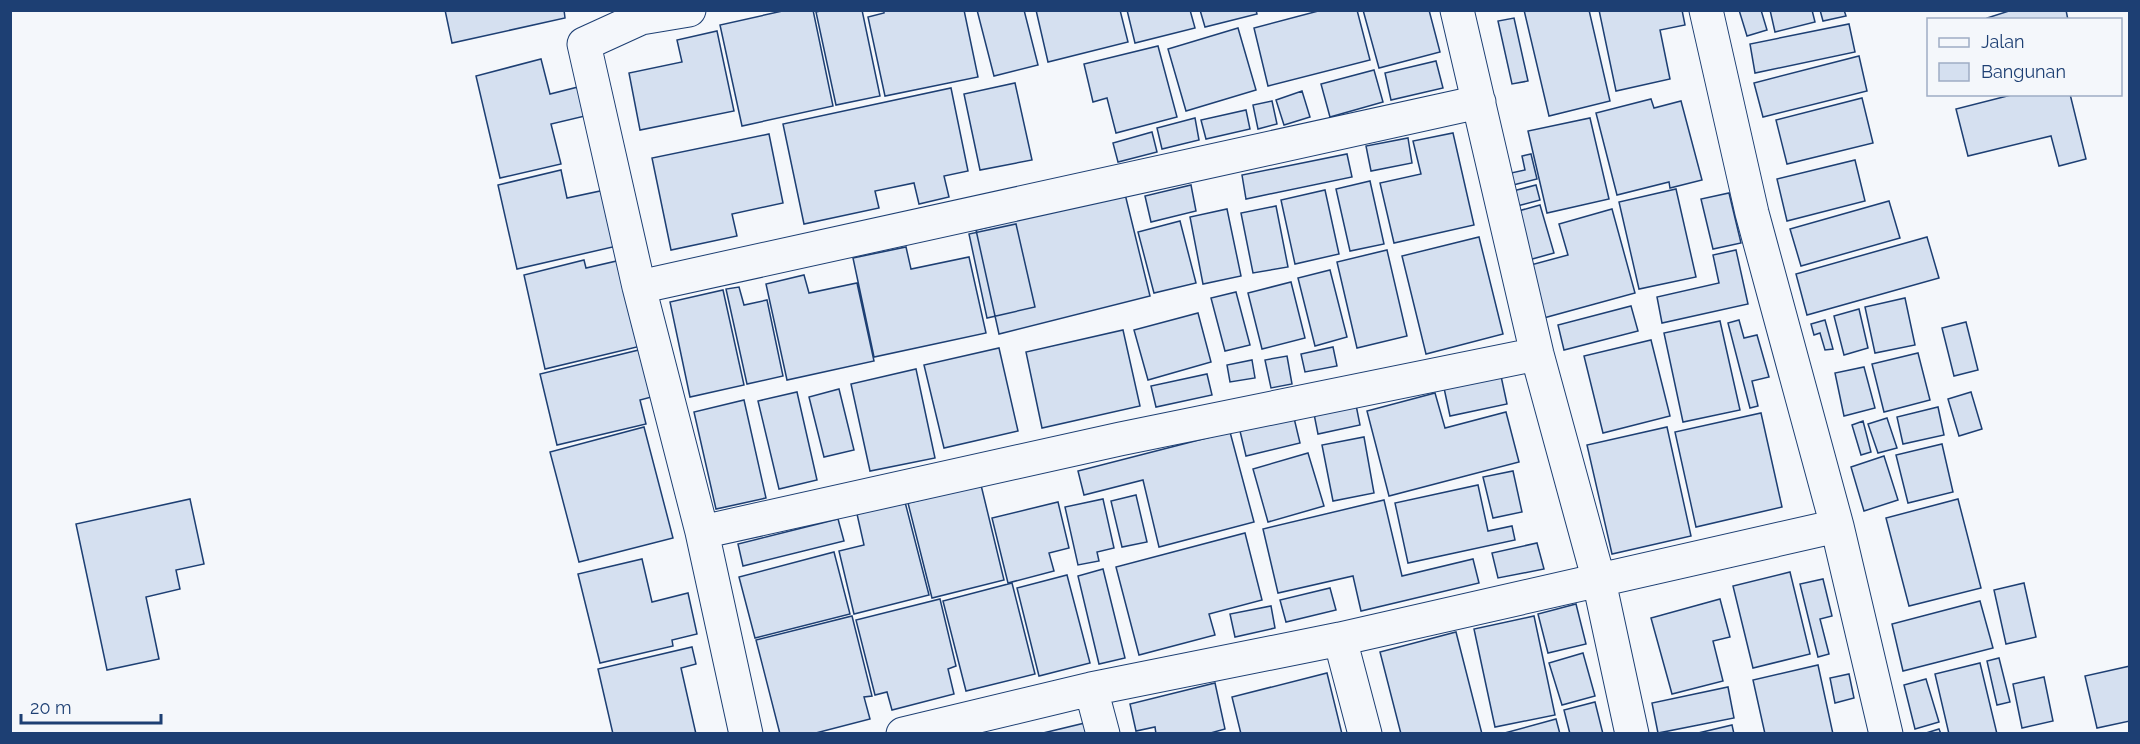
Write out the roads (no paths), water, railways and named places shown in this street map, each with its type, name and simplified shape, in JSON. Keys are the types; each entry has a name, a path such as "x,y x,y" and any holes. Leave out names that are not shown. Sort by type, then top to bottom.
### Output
{"street":[{"path":"689,10 640,14 584,44 639,287 702,532 746,734"},
{"path":"1458,10 1537,354 1599,581 1632,734"},
{"path":"1706,10 1752,213 1837,526 1886,734"},
{"path":"639,287 1479,102"},
{"path":"702,532 1120,439 1537,354"},
{"path":"903,734 1091,688 1340,639 1837,526"},
{"path":"1340,639 1365,734"},
{"path":"1091,688 1103,734"}]}
